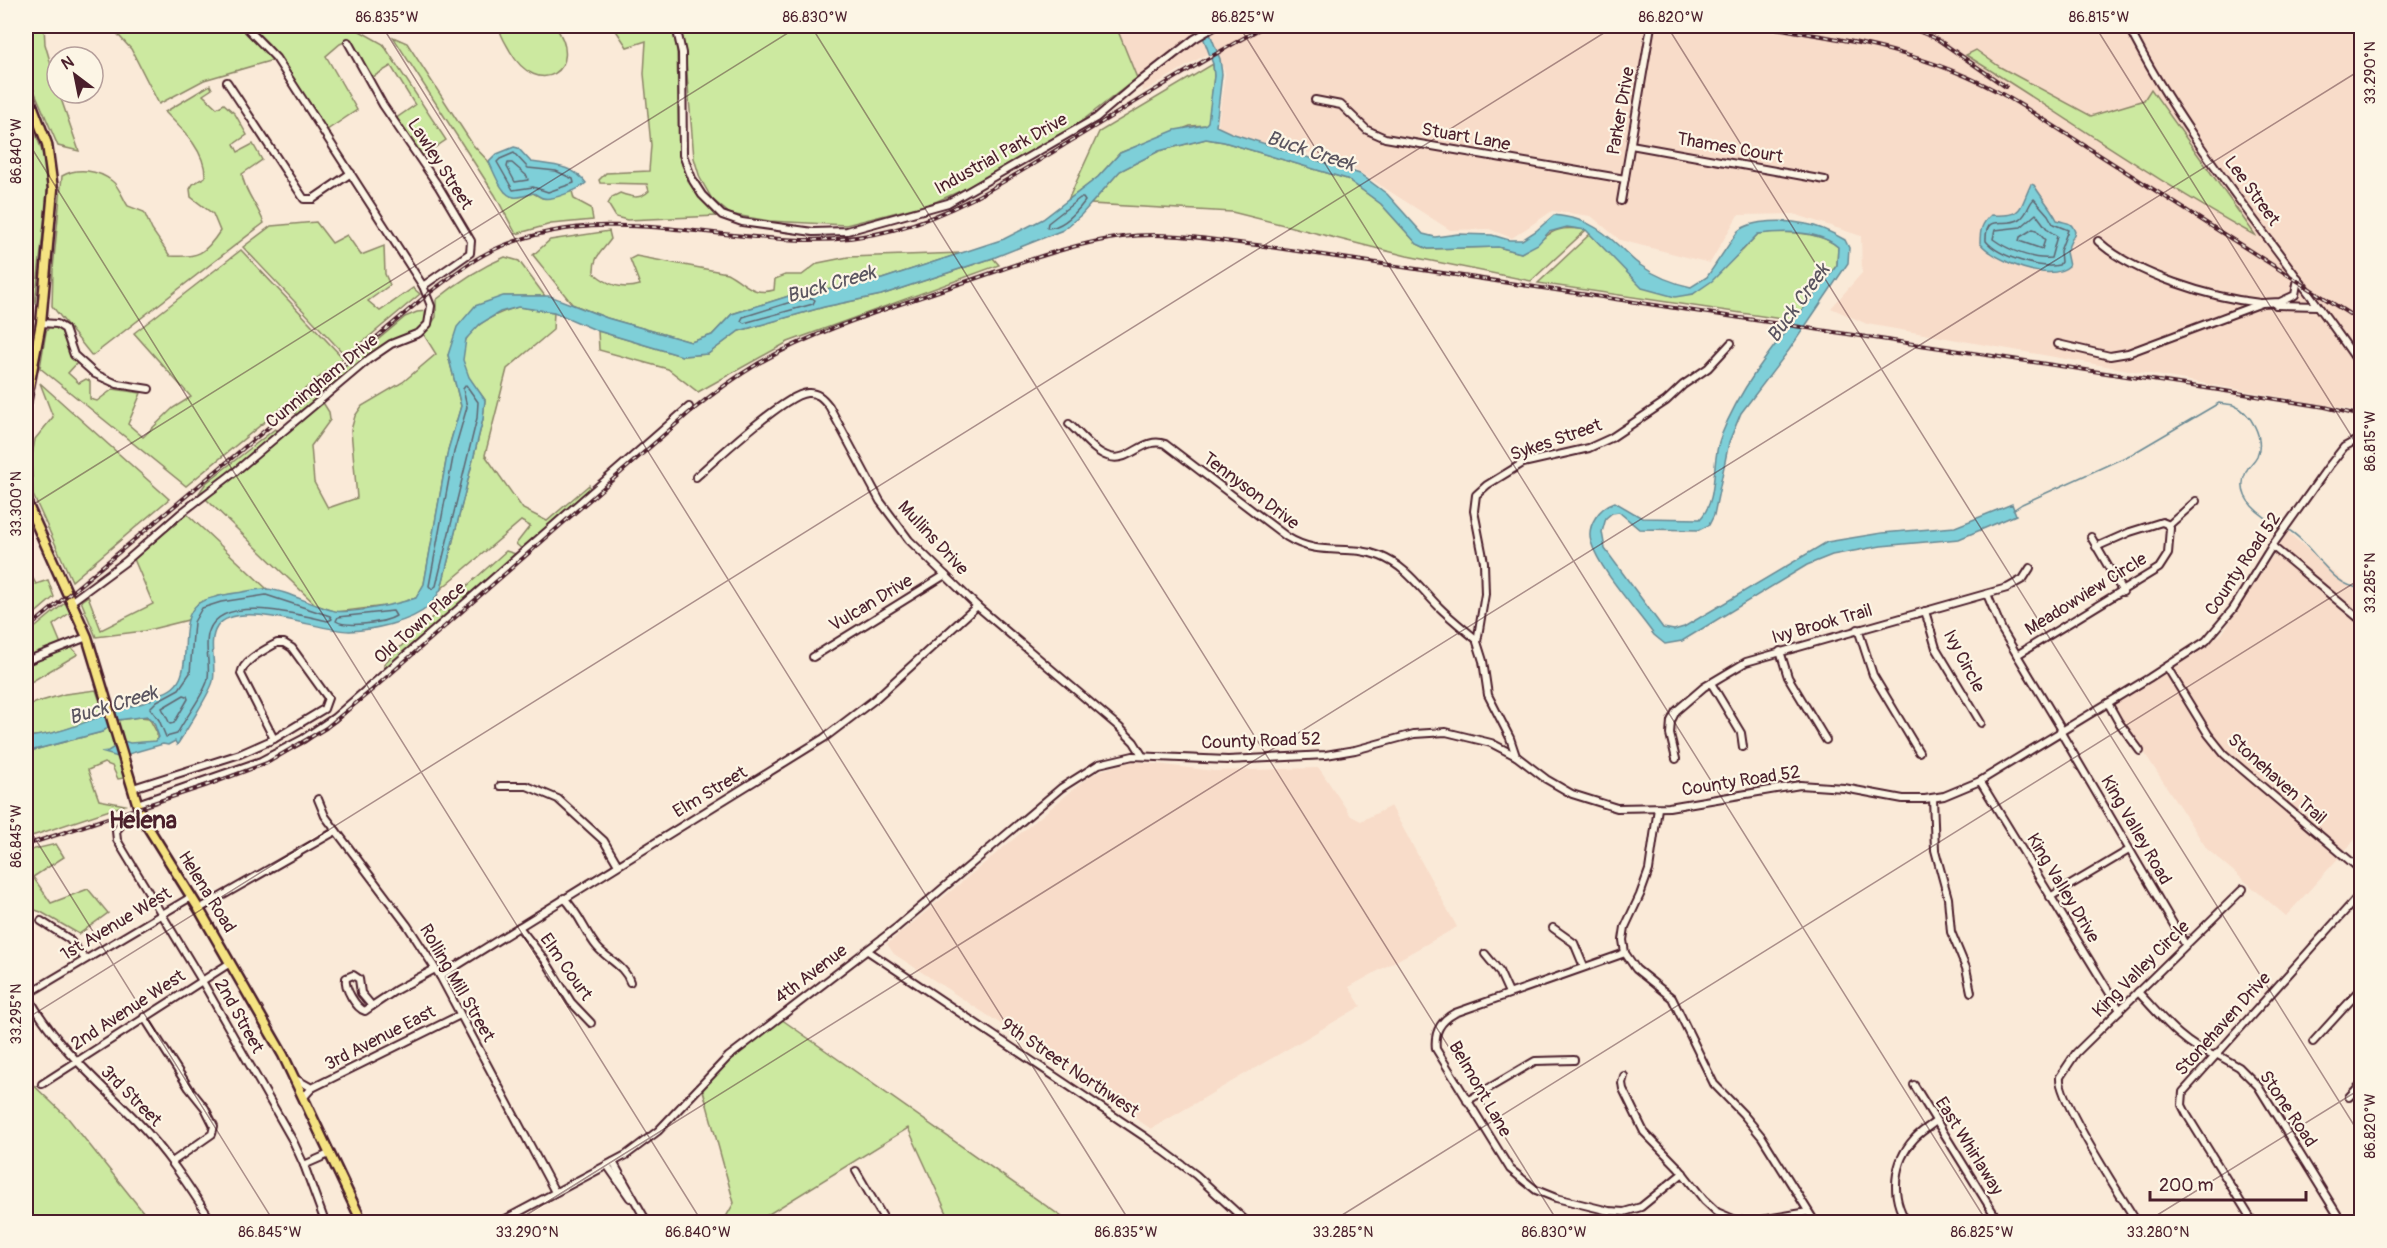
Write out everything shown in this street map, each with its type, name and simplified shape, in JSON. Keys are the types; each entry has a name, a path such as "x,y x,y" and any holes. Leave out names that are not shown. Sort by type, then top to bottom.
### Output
{"main road":[{"path":"26,89 45,138 52,178 52,213 41,323 26,403"},
{"name":"Helena Road","path":"26,501 87,637 141,816 199,909 294,1078 362,1222"}],"street":[{"name":"Cunningham Drive","path":"72,600 125,562 369,359 391,344 422,331 428,324 431,311 428,294 276,58 245,26"},
{"name":"Industrial Park Drive","path":"676,26 682,53 683,154 693,181 702,195 722,215 742,222 813,232 847,231 948,203 1096,118 1194,39 1214,27"},
{"name":"Parker Drive","path":"1621,201 1651,26"},
{"name":"Lee Street","path":"2128,26 2147,63 2178,113 2361,368"},
{"name":"Lawley Street","path":"348,42 383,105 439,187 471,241 470,253 423,286"},
{"path":"226,82 304,200 309,200 351,173"},
{"name":"Stuart Lane","path":"1315,100 1341,105 1367,130 1385,138 1625,179"},
{"name":"Thames Court","path":"1630,145 1825,180"},
{"path":"2098,241 2111,252 2157,275 2237,301 2274,304 2290,298 2298,289 2298,279"},
{"path":"2058,344 2110,356 2128,353 2262,303 2317,306"},
{"path":"41,323 57,324 65,329 74,355 95,374 117,384 149,389"},
{"name":"Sykes Street","path":"1477,640 1485,602 1484,561 1473,507 1479,491 1528,461 1589,448 1611,438 1666,401 1683,385 1708,368 1731,343"},
{"name":"Mullins Drive","path":"814,387 817,394 829,406 888,513 909,540 977,606 1119,727 1134,742 1142,755"},
{"path":"696,477 728,448 792,398 802,393 817,394"},
{"name":"Old Town Place","path":"137,804 261,761 334,718 689,407"},
{"name":"Tennyson Drive","path":"1069,424 1109,457 1125,456 1150,443 1164,444 1287,537 1304,547 1361,551 1390,560 1408,573 1440,608 1477,640"},
{"name":"County Road 52","path":"1142,755 1213,760 1300,757 1355,750 1414,734 1435,732 1473,737 1515,756 1559,787 1587,800 1617,808 1658,808 1800,785 1844,788 1903,799 1933,798 1963,790 1980,781 2199,647 2215,632 2233,609 2272,546 2344,447 2361,437"},
{"path":"2168,526 2196,501"},
{"name":"Meadowview Circle","path":"2017,655 2153,573 2164,561 2170,547 2171,532 2162,522 2140,528 2096,547"},
{"path":"2091,537 2123,592"},
{"path":"2272,546 2361,621"},
{"name":"Ivy Brook Trail","path":"1676,759 1670,734 1673,716 1686,701 1752,659 1987,594 2016,584 2025,577 2030,568"},
{"name":"Vulcan Drive","path":"813,657 945,576"},
{"name":"King Valley Road","path":"1987,594 1996,620 2185,944"},
{"name":"Elm Street","path":"440,976 778,768 838,728 878,696 977,606"},
{"name":"Ivy Circle","path":"1925,611 1936,648 1981,723"},
{"path":"1858,629 1873,675 1919,752"},
{"path":"26,662 87,637"},
{"path":"1477,640 1489,697 1510,738 1515,756"},
{"path":"133,788 240,754 274,739 324,709 328,702 326,692 292,648 284,643 272,646 247,662 241,671 244,682 274,739"},
{"path":"1780,651 1788,677 1826,740"},
{"name":"Stonehaven Trail","path":"2167,667 2223,754 2361,872"},
{"path":"1711,683 1741,733 1743,747"},
{"path":"2108,703 2140,751"},
{"name":"4th Avenue","path":"500,1222 639,1147 658,1131 708,1076 734,1052 868,951 1078,775 1105,762 1126,756 1142,755"},
{"name":"King Valley Drive","path":"1980,781 2120,1010"},
{"path":"500,786 527,786 558,799 604,841 618,866"},
{"path":"1933,798 1935,850 1948,898 1951,932 1966,968 1971,992"},
{"name":"Rolling Mill Street","path":"318,799 322,810 336,831 407,926 440,976 555,1192"},
{"path":"1658,808 1649,870 1623,936 1625,953 1636,969 1664,989 1672,998 1714,1084 1757,1130 1815,1222"},
{"name":"2nd Street","path":"141,816 123,823 116,831 117,840 202,981 304,1165 325,1222"},
{"path":"199,909 336,831"},
{"path":"2050,897 2129,850"},
{"name":"King Valley Circle","path":"2137,1222 2089,1143 2059,1082 2076,1053 2243,889"},
{"name":"Stonehaven Drive","path":"2253,1222 2182,1105 2182,1097 2188,1085 2361,892"},
{"name":"1st Avenue West","path":"26,994 191,897"},
{"path":"564,898 584,924 598,948 623,970 630,982"},
{"path":"41,921 69,939 85,959"},
{"name":"Elm Court","path":"519,927 545,960 571,1002 591,1023"},
{"path":"1554,928 1574,943 1584,967"},
{"name":"9th Street Northwest","path":"868,951 1145,1137 1196,1175 1247,1222"},
{"name":"Belmont Lane","path":"1625,953 1451,1015 1437,1030 1435,1043 1438,1053 1510,1169 1522,1180 1547,1195 1610,1211 1630,1211 1641,1207 1683,1173"},
{"path":"1485,954 1499,971 1509,993"},
{"name":"2nd Avenue West","path":"42,1084 230,963"},
{"path":"372,1006 361,993 357,976 348,976 345,984 359,1008 365,1011 396,990 435,969"},
{"path":"2313,1042 2361,988"},
{"name":"Stone Road","path":"2138,992 2176,1033 2197,1047 2238,1067 2258,1086 2342,1222"},
{"name":"3rd Street","path":"26,994 76,1062 137,1121 172,1162 212,1222"},
{"name":"3rd Avenue East","path":"304,1097 312,1088 460,1015"},
{"path":"144,1017 189,1088 205,1108 214,1126 212,1134 172,1162"},
{"path":"1467,1101 1536,1061 1574,1060"},
{"path":"1624,1076 1623,1089 1639,1125 1709,1205 1725,1216 1749,1222 1808,1212"},
{"name":"3rd Avenue East","path":"294,1078 312,1088"},
{"path":"2349,1097 2361,1083"},
{"name":"East Whirlaway","path":"1914,1085 1999,1222"},
{"path":"1907,1222 1896,1201 1895,1187 1898,1172 1904,1154 1912,1141 1936,1121"},
{"path":"304,1165 329,1154"},
{"path":"610,1163 647,1222"},
{"path":"856,1171 886,1222"}],"shaded area":[{"path":"1116,26 2361,26 2361,411 1867,324 1831,308 1862,273 1861,236 1794,214 1738,215 1710,263 1620,240 1591,216 1552,211 1512,238 1489,229 1450,230 1341,160 1217,132 1225,73 1215,49 1143,92"},
{"path":"2288,532 2348,585 2361,586 2361,833 2286,916 2207,849 2112,703 2222,634"},
{"path":"1132,761 1214,771 1319,768 1351,816 1361,821 1391,806 1457,927 1349,987 1361,1006 1151,1129 1007,1028 894,954 887,944 1087,778 1102,770"}],"green space":[{"path":"26,26 44,26 45,105 63,105 79,151 58,146 27,74"},
{"path":"110,26 240,26 265,48 273,60 204,80 159,104 131,49"},
{"path":"250,26 351,26 383,44 446,140 421,157 395,119 415,105 391,66 373,77 349,40 340,44 326,56 357,110 327,130 269,44"},
{"path":"499,26 555,26 563,41 565,55 562,66 555,73 545,76 533,74 521,66 510,51"},
{"path":"613,26 672,26 677,51 679,147 682,165 692,186 716,216 627,220 616,217 608,204 612,197 620,193 639,197 649,191 647,184 600,183 599,180 606,173 649,171 651,145 644,74 646,41 627,47"},
{"path":"680,26 1116,26 1137,78 1078,124 967,188 933,203 846,225 769,221 730,214 712,199 700,178 694,158 685,50"},
{"path":"393,37 407,43 473,145 489,162 505,192 514,197 533,193 542,198 549,198 572,191 574,199 591,208 593,220 551,224 516,234 495,195"},
{"path":"1976,50 2000,67 2091,116 2144,100 2151,89 2256,236 2146,170 1966,55"},
{"path":"1213,64 1214,76 1209,121 1206,125 1190,126 1120,153 1098,177 1068,200 1099,132"},
{"path":"210,85 212,89 203,95 217,108 224,104 235,114 247,135 234,144 238,152 253,144 262,160 242,174 245,186 264,223 92,356 52,306 53,269 62,176 74,171 87,171 100,174 112,181 128,206 144,212 152,230 170,256 194,255 205,250 220,231 213,214 191,197 190,189 193,184 205,177 202,158 192,141 165,112"},
{"path":"26,107 42,151 49,181 35,303 26,303"},
{"path":"1206,139 1224,142 1347,179 1381,204 1417,244 1428,249 1498,247 1521,253 1557,230 1586,230 1531,281 1407,256 1232,212 1091,204 1120,171 1159,151"},
{"path":"316,222 332,243 347,235 361,255 384,246 385,274 390,285 368,301 380,311 413,288 420,294 346,356 243,247 271,226"},
{"path":"609,231 611,239 597,258 594,273 604,281 621,287 640,285 630,259 636,256 727,273 749,288 766,291 774,290 775,279 785,275 802,275 818,263 848,257 962,253 882,279 792,295 732,314 712,335 691,342 607,318 572,304 533,255 550,240"},
{"path":"1768,232 1814,235 1838,247 1837,265 1795,321 1538,283 1590,234 1610,253 1693,294 1758,234"},
{"path":"241,250 343,358 186,486 40,368 46,332 49,327 59,326 69,351 78,362 68,373 79,383 86,379 90,381 90,399 97,401 113,389 141,393 128,424 143,437 173,408 191,397 134,333"},
{"path":"505,257 519,261 545,296 504,296 448,355 461,406 448,450 424,584 416,598 393,605 337,612 316,605 206,499 322,401 329,412 330,420 311,446 314,482 328,508 357,498 351,430 355,416 362,406 403,382 436,354 424,335 436,317 436,300 469,276"},
{"path":"993,258 999,265 788,342 698,392 668,369 599,350 598,331 682,356 708,354 739,331 824,307 881,295"},
{"path":"518,307 554,312 553,330 507,369 485,455 523,509 547,521 589,485 590,489 523,550 516,544 530,526 521,521 441,589 483,419 485,400 467,373 462,351 465,341 479,325 498,314"},
{"path":"427,311 425,323 419,330 374,351 297,414 293,411 405,317"},
{"path":"40,383 169,499 72,581 33,495 31,461 35,439 53,417"},
{"path":"275,429 279,431 202,495 199,493 206,483"},
{"path":"187,514 267,589 219,596 198,603 188,620 144,631 96,637 81,601 88,596 101,630 153,604 134,559"},
{"path":"506,551 516,554 384,672 384,664 410,637"},
{"path":"26,566 36,584 48,580 54,597 26,621"},
{"path":"66,602 71,612 53,625 61,644 26,659 26,635"},
{"path":"71,647 78,654 26,685 26,664"},
{"path":"96,690 105,716 66,730 26,737 26,693 31,704 65,694"},
{"path":"149,718 157,733 157,741 119,759 124,778 118,779 112,766 104,763 88,770 99,800 125,805 26,838 26,752 102,732 118,720"},
{"path":"56,844 64,857 33,877 51,903 88,889 108,913 79,934 41,912 26,907 26,851"},
{"path":"781,1019 1069,1222 951,1222 908,1128 756,1222 723,1222 734,1203 702,1087 729,1060"},
{"path":"26,1078 68,1118 148,1218 173,1222 26,1222"}],"water":[{"path":"1199,26 1207,26 1220,59 1222,74 1216,126 1231,133 1360,174 1387,194 1423,234 1435,237 1458,234 1492,235 1509,240 1522,240 1554,215 1564,216 1597,228 1637,263 1651,272 1691,287 1707,277 1738,231 1752,224 1780,221 1811,225 1845,240 1849,248 1848,263 1789,350 1741,413 1729,442 1714,515 1709,525 1699,530 1639,529 1619,512 1612,513 1606,518 1602,532 1605,549 1663,628 1674,630 1684,627 1827,542 1882,533 1955,527 2012,504 2016,515 1959,539 1881,546 1832,555 1807,565 1682,641 1665,644 1654,635 1602,565 1591,542 1592,523 1599,512 1615,502 1642,518 1700,519 1710,501 1718,446 1732,413 1758,368 1837,265 1838,247 1821,237 1800,233 1758,234 1712,281 1693,294 1675,297 1642,288 1586,230 1567,227 1549,232 1538,244 1521,253 1498,247 1428,249 1417,244 1381,204 1347,179 1224,142 1206,139 1159,151 1120,171 1081,215 1063,230 993,258 881,295 824,307 739,331 708,354 682,356 598,331 554,312 518,307 500,312 480,324 466,339 463,360 469,377 485,400 483,419 441,589 430,605 402,621 350,631 260,615 242,615 227,619 217,627 214,633 213,681 177,745 175,741 168,745 163,744 118,757 101,752 108,751 124,741 130,743 156,741 159,737 154,723 147,716 118,720 102,732 26,752 26,737 49,734 71,727 146,702 151,700 152,695 169,690 178,681 183,669 187,626 191,613 199,603 205,600 265,589 343,612 375,608 416,598 424,584 448,450 461,406 448,355 457,327 475,306 503,296 550,296 607,318 691,342 712,335 732,314 792,295 882,279 1004,239 1043,219 1098,177 1120,153 1175,130 1205,125 1208,122 1214,76 1213,64"},
{"path":"514,147 518,148 531,162 568,169 586,183 553,198 543,198 533,193 519,197 510,196 499,183 489,162 497,154"},
{"path":"2031,184 2034,185 2057,220 2070,224 2075,232 2066,252 2069,266 2060,271 2049,273 2023,268 1997,257 1980,243 1985,221 1991,215 2015,213 2022,206"}],"waterway":[{"name":"Buck Creek","path":"2013,510 2132,454 2219,403 2240,408 2255,426 2259,449 2246,472 2243,491 2259,513 2283,527"},
{"name":"Buck Creek","path":"2287,529 2305,544 2340,581 2362,588"}],"railway":[{"path":"26,630 428,294 462,268 490,251 549,232 598,226 647,227 794,240 843,239 893,230 938,215 980,195 1265,26"},
{"path":"1763,26 1898,53 1930,62 1993,89 2362,322"},
{"path":"1906,26 1937,39 2006,87"},
{"path":"26,845 205,786 267,763 326,728 689,413 759,363 783,350 860,318 1042,256 1102,240 1156,235 1257,245 2225,391 2325,407 2362,416"}],"district":[{"name":"Helena","path":"143,820"}]}
